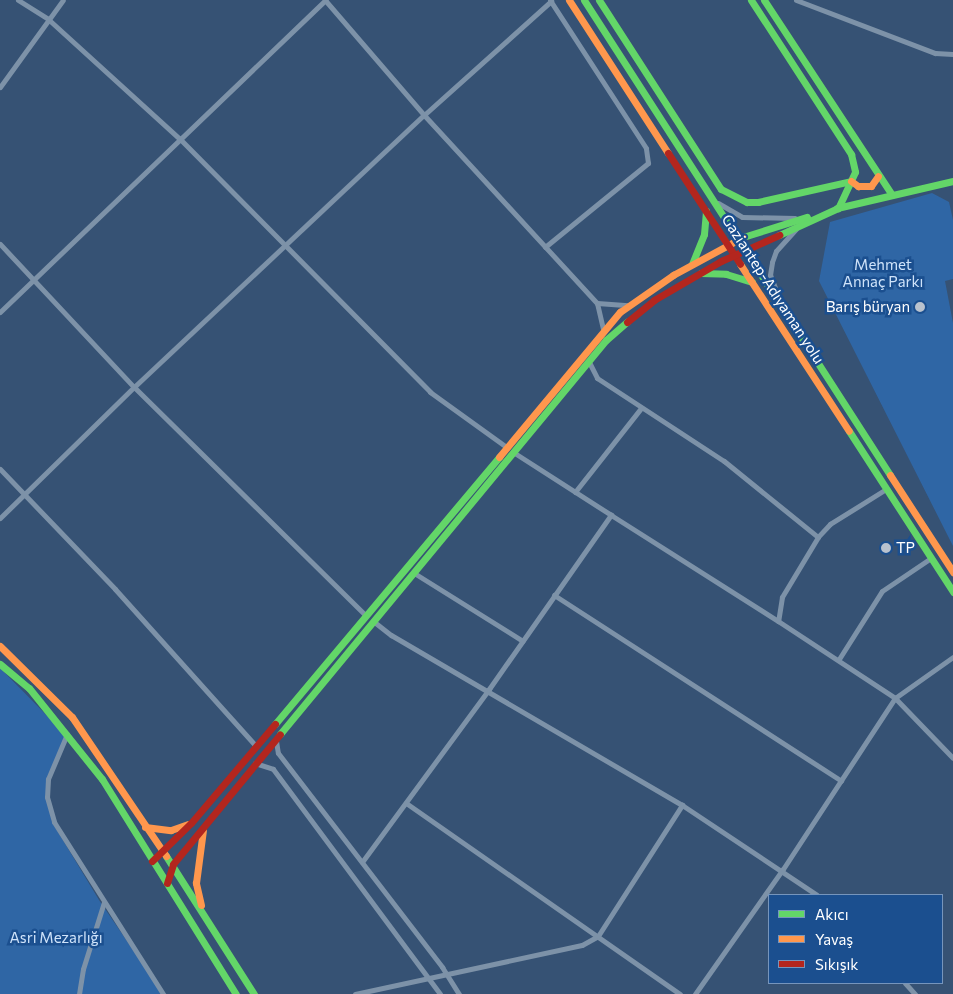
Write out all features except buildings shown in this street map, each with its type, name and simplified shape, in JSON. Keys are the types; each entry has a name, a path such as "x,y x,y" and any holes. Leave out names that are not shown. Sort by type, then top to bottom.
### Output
{"main road":[{"name":"Gaziantep-Adıyaman yolu","path":"569,0 953,592"},
{"name":"Gaziantep-Adıyaman yolu","path":"584,0 738,240 781,302 953,572"},
{"path":"599,0 721,189 747,202 758,202 851,181 858,186 871,186 878,176"},
{"path":"167,883 173,864 513,452 628,319 654,300 744,249 838,208 855,172 850,154 751,0"},
{"path":"764,0 892,196"},
{"path":"152,861 191,823 603,329 631,304 692,264 738,240 838,208 953,181"},
{"path":"692,264 704,234 706,211"},
{"path":"700,273 726,274 752,282"},
{"path":"0,646 72,717 162,853 173,864 202,908 254,994"},
{"path":"0,664 29,688 102,779 236,994"},
{"path":"144,826 171,830 191,823"},
{"path":"202,908 196,883 197,857 205,825"}],"street":[{"path":"18,0 48,19 180,139 430,392 505,446"},
{"path":"0,87 63,0"},
{"path":"0,312 32,279 180,139 327,2 334,0"},
{"path":"796,0 935,53 953,54"},
{"path":"0,518 134,387 550,1 646,148 648,163 545,247"},
{"path":"327,2 424,116 597,303 603,329"},
{"path":"710,196 742,217 768,220 805,218"},
{"path":"781,302 770,275 772,262 776,251 800,224"},
{"path":"0,244 134,387 364,614"},
{"path":"597,303 631,304"},
{"path":"589,362 597,378 724,461 818,537"},
{"path":"575,492 641,408"},
{"path":"513,452 839,659 895,698 953,758"},
{"path":"0,469 115,589 256,746"},
{"path":"778,621 782,597 818,537 830,524 886,489"},
{"path":"362,862 489,689 610,515"},
{"path":"839,659 882,591 931,558"},
{"path":"414,573 523,641"},
{"path":"554,595 841,781"},
{"path":"373,621 391,634 489,689 682,805 782,870 815,894"},
{"path":"695,994 782,870 895,698 953,657"},
{"path":"67,734 51,768 47,797 54,822 163,994"},
{"path":"276,739 278,753 447,974 459,994"},
{"path":"256,763 273,769 429,976 440,994"},
{"path":"406,802 680,994"},
{"path":"355,994 429,976 447,974 582,945 598,936 682,805"},
{"path":"79,994 83,969 104,902"},
{"path":"905,984 915,994"}],"green space":[{"name":"Mehmet Annaç Parkı","path":"932,193 949,202 953,220 953,279 945,281 953,323 953,546 819,281 830,222"},
{"name":"Asri Mezarlığı","path":"0,668 66,735 47,780 52,822 99,900 163,994 0,994"}],"traffic: fast":[{"path":"584,0 890,475"},
{"path":"599,0 721,189 747,202 758,202 851,181"},
{"path":"751,0 851,154 855,172 838,208 779,235"},
{"path":"764,0 892,195"},
{"path":"837,208 953,181"},
{"path":"692,264 704,234 706,211"},
{"path":"743,237 807,217"},
{"path":"701,273 726,274 752,282"},
{"path":"280,734 606,340 627,322"},
{"path":"849,431 953,592"},
{"path":"275,724 499,457"},
{"path":"0,664 29,688 102,779 236,994"},
{"path":"166,856 254,994"}],"traffic: slow":[{"path":"569,0 668,153"},
{"path":"851,181 858,186 871,186 878,176"},
{"path":"499,457 620,312 673,275 743,237"},
{"path":"740,264 849,431"},
{"path":"890,475 953,572"},
{"path":"0,646 72,717 166,856"},
{"path":"145,827 171,830 188,824"},
{"path":"201,905 196,883 203,830"}],"traffic: jam":[{"path":"668,153 740,264"},
{"path":"627,322 654,300 721,261 779,235"},
{"path":"152,861 191,823 275,724"},
{"path":"167,883 173,864 280,734"}],"place":[{"name":"Barış büryan","path":"920,307"},
{"name":"TP","path":"886,548"}]}
